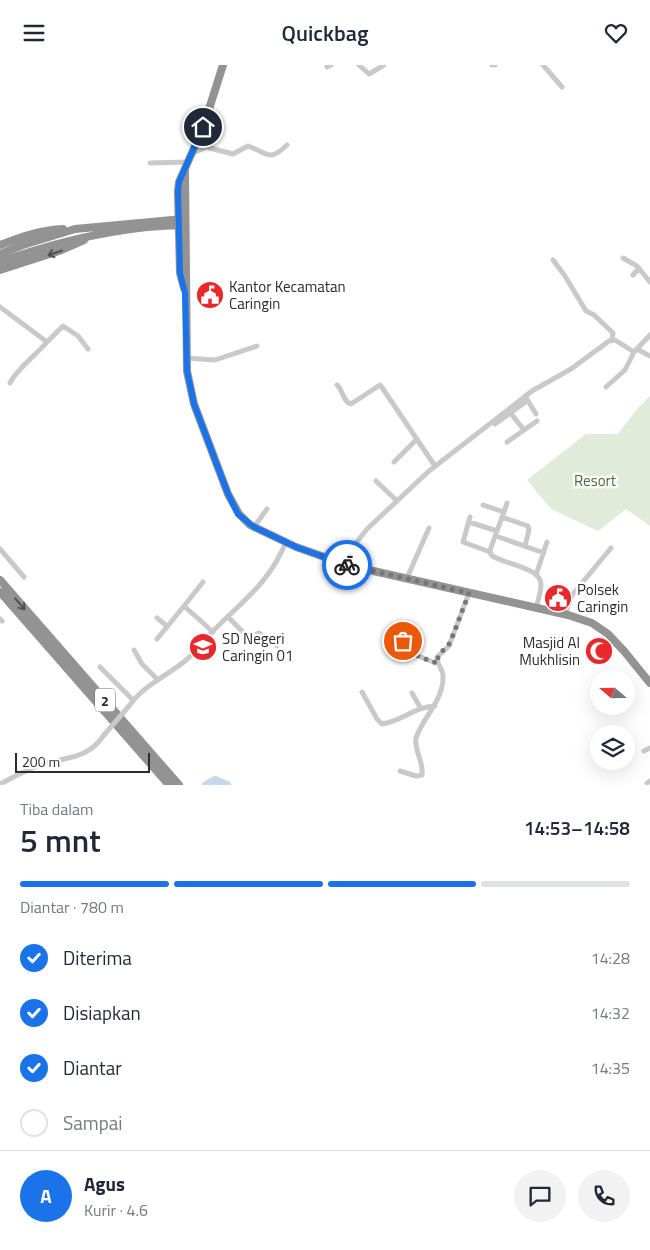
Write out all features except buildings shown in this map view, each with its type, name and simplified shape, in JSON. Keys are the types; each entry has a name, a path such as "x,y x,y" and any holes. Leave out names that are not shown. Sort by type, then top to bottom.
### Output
{"highway":[{"path":"223,65 213,99 193,153 179,182 178,203 182,222 188,378 194,404 228,494 238,514 254,527 286,542 348,565 536,608 592,623 608,634 650,683"},
{"path":"185,171 180,245 180,273 185,293"},
{"path":"0,262 60,243 100,233 164,223 178,203"},
{"path":"0,245 23,236 50,230 182,222"},
{"path":"164,223 180,245"},
{"path":"0,254 76,229"},
{"path":"0,270 59,251 100,233"},
{"name":"2","path":"0,580 39,631"},
{"name":"2","path":"0,592 73,669 132,737 169,785"},
{"name":"2","path":"132,737 179,785"}],"street":[{"path":"359,65 369,74 384,65"},
{"path":"544,65 562,87"},
{"path":"193,153 206,147 233,154 248,146 271,156 277,155 287,145"},
{"path":"150,163 188,162"},
{"path":"623,258 639,268 650,282"},
{"path":"495,424 525,397 571,369 612,339 613,333 594,315 586,311 553,260"},
{"path":"633,275 639,268"},
{"path":"0,307 47,342"},
{"path":"10,383 17,372 63,326 78,336 88,349"},
{"path":"606,387 625,370 636,351 650,335"},
{"path":"612,339 650,356"},
{"path":"186,358 215,360 257,346"},
{"path":"336,385 342,391 346,401 351,404 381,385 435,466"},
{"path":"525,397 536,414"},
{"path":"348,565 349,556 355,544 396,500 435,466 510,411 524,403"},
{"path":"510,411 524,430"},
{"path":"507,442 537,421"},
{"path":"394,462 417,439"},
{"path":"376,481 396,500"},
{"path":"490,552 507,503"},
{"path":"483,505 528,526 529,530 525,546"},
{"path":"254,527 267,509"},
{"path":"536,608 541,584 540,580 536,575 522,567 494,558 490,552 464,541 470,520 544,553"},
{"path":"407,578 429,528"},
{"path":"0,784 40,765 82,754 100,741 144,689 189,658 212,631 257,590 279,557 286,542"},
{"path":"536,575 547,542"},
{"path":"565,615 572,595 611,548"},
{"path":"0,549 24,577"},
{"path":"157,639 203,582"},
{"path":"400,771 416,776 422,775 416,738 435,705 443,678 438,663 438,656 450,643 469,593"},
{"path":"184,606 212,631"},
{"path":"228,617 248,637 259,633 277,647"},
{"path":"157,618 167,626"},
{"path":"396,637 403,641 411,652 422,656 430,662 438,663"},
{"path":"134,651 142,664 158,680"},
{"path":"100,667 133,700"},
{"path":"362,692 377,719 382,724 420,707 435,705"},
{"path":"412,693 420,707"},
{"path":"644,751 650,748"}],"green space":[{"name":"Resort","path":"650,396 650,526 626,509 598,531 551,509 527,480 586,434 618,434 637,409"}],"waterway":[{"path":"206,785 215,780 227,785"}],"way so far":[{"path":"347,565 469,593 450,643 438,656 438,663 430,662 422,656 409,651 403,641"}],"place":[{"name":"Kantor Kecamatan Caringin","path":"210,295"},
{"name":"Polsek Caringin","path":"558,598"},
{"name":"SD Negeri Caringin 01","path":"203,647"},
{"name":"Masjid Al Mukhlisin","path":"599,651"}],"route":[{"path":"203,127 179,182 178,192 180,273 185,293 186,358 194,404 228,494 238,514 250,525 263,532 296,547 347,565"}]}
